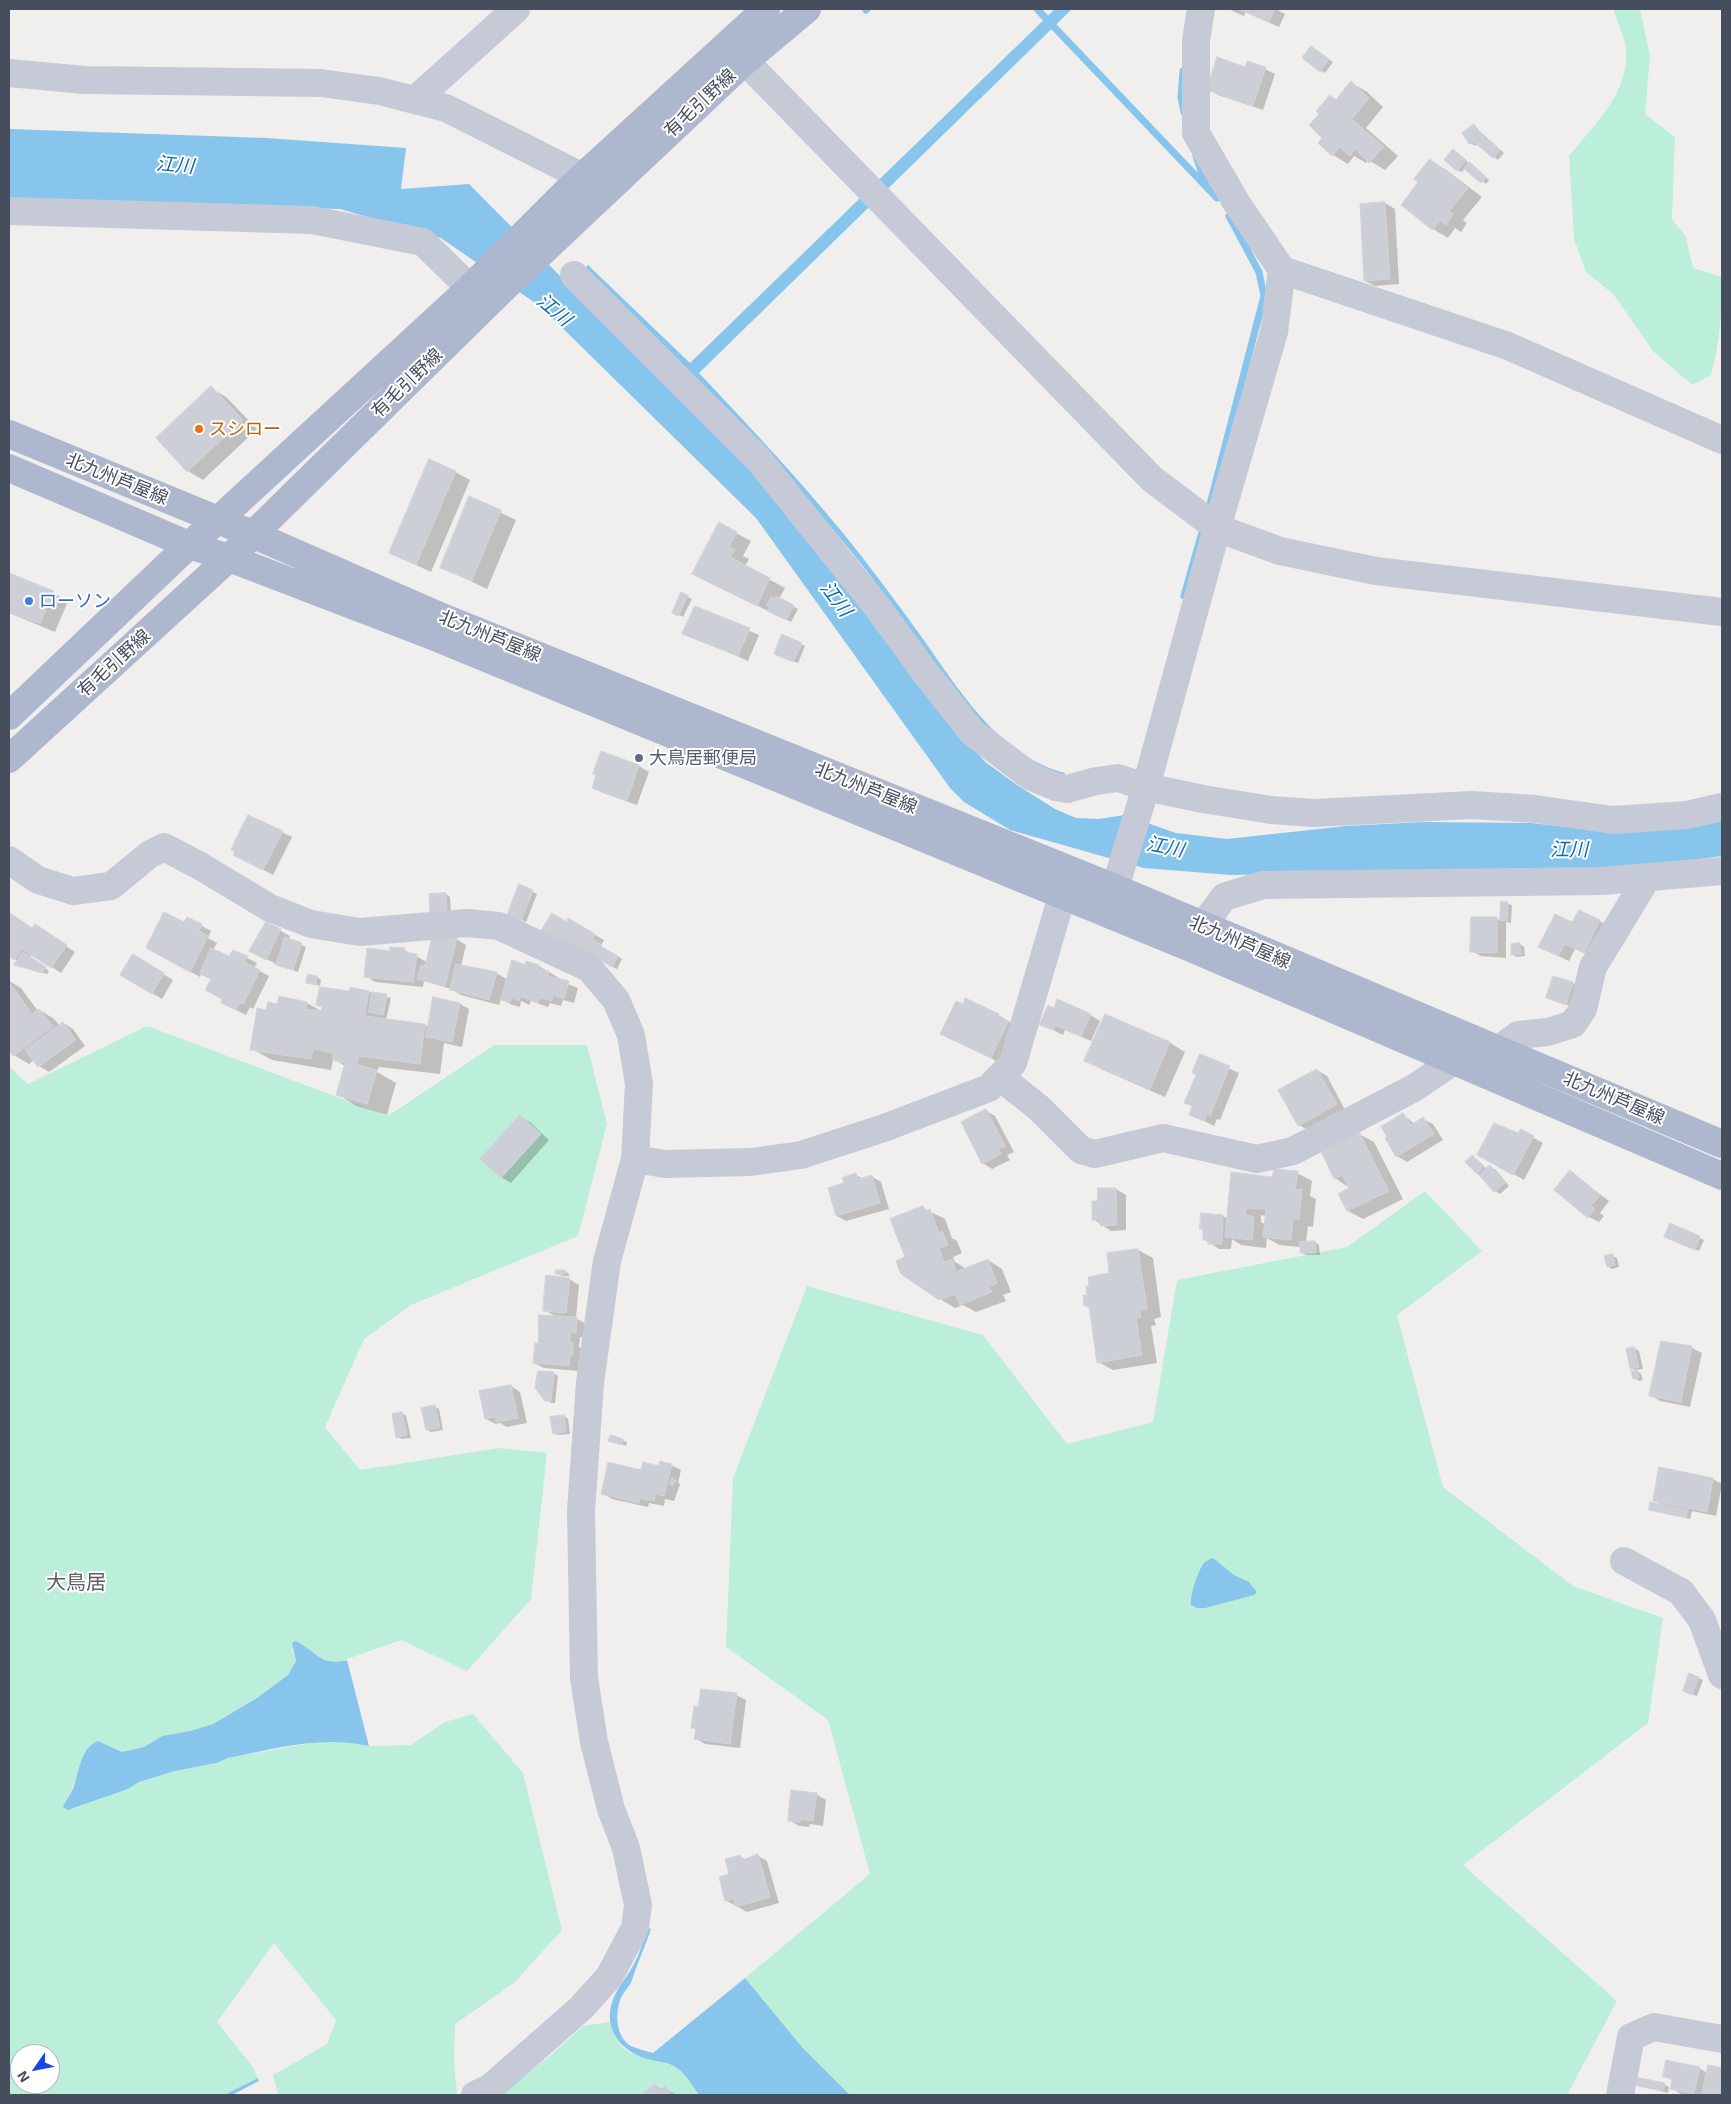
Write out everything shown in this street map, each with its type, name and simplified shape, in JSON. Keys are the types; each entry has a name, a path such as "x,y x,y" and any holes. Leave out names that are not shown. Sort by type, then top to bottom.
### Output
{"main road":[{"name":"有毛引野線","path":"9,759 229,558 486,283 577,182 766,9"},
{"name":"有毛引野線","path":"9,716 189,545 486,283 600,197 745,61 807,9"},
{"name":"北九州芦屋線","path":"9,434 252,534 442,617 1115,888 1197,937 1454,1061 1722,1176"},
{"name":"北九州芦屋線","path":"9,468 189,545 229,558 444,641 1062,896 1197,937 1498,1050 1722,1144"}],"street":[{"path":"1201,9 1196,42 1196,133 1236,202 1282,270 1508,346 1722,440"},
{"path":"415,100 501,14"},
{"path":"745,61 1152,479 1217,528 1280,551 1376,570 1722,612"},
{"path":"9,73 85,80 321,83 379,91 446,108 600,197"},
{"path":"9,211 312,220 422,242 486,283"},
{"path":"1115,888 1146,787 1217,528 1274,332 1282,270"},
{"path":"574,276 759,460 878,608 972,732 1030,776 1056,787 1067,789 1096,781 1118,778 1146,787 1203,800 1271,810 1314,813 1472,805 1535,809 1613,820 1688,815 1722,807"},
{"path":"9,860 38,880 74,891 111,886 150,854 164,847 270,908 311,924 360,932 467,923 499,926 589,968 616,1000 631,1035 639,1084 635,1159 607,1261 590,1383 581,1512 584,1678 594,1742 611,1809 626,1848 638,1905 635,1928 609,1977 581,2008 490,2088 475,2095"},
{"path":"1197,937 1224,897 1263,885 1602,882 1722,871"},
{"path":"1498,1050 1518,1035 1548,1032 1573,1024 1583,1010 1593,967 1646,878"},
{"path":"635,1159 665,1164 751,1162 801,1155 884,1128 989,1088 1013,1063 1062,896"},
{"path":"1000,1077 1039,1108 1081,1150 1095,1154 1163,1138 1258,1159 1294,1151 1414,1088 1454,1061"},
{"path":"1624,1561 1681,1592 1702,1620 1722,1674"},
{"path":"1620,2095 1631,2037 1654,2027 1722,2039"}],"green space":[{"path":"1613,9 1640,9 1650,56 1645,114 1675,137 1672,219 1686,237 1693,268 1722,277 1720,326 1717,351 1711,375 1692,385 1654,352 1613,294 1586,272 1574,239 1569,156 1608,107 1622,80 1626,65 1626,49 1623,34"},
{"path":"147,1026 388,1116 494,1045 587,1045 607,1124 578,1236 411,1305 364,1339 325,1427 360,1470 499,1448 547,1453 531,1599 467,1671 401,1640 336,1663 316,1657 300,1643 292,1649 296,1661 288,1675 257,1698 213,1724 190,1731 162,1736 144,1747 122,1752 98,1741 91,1745 82,1759 67,1799 111,1794 128,1789 139,1782 175,1771 215,1763 228,1758 322,1741 353,1742 369,1746 411,1745 445,1722 473,1714 523,1773 562,1930 514,1983 455,2024 454,2061 457,2095 278,2095 273,2075 327,2044 336,2020 274,1943 217,2022 253,2067 258,2078 224,2095 9,2095 9,1066 28,1084"},
{"path":"1425,1191 1482,1251 1397,1315 1443,1487 1573,1586 1663,1618 1648,1723 1463,1865 1617,2001 1567,2095 850,2095 802,2047 745,1978 870,1874 828,1720 726,1647 733,1478 807,1286 983,1335 1067,1444 1153,1422 1177,1280 1347,1247"},
{"path":"610,2022 621,2046 629,2052 667,2063 677,2068 699,2095 498,2095 550,2056 583,2026"}],"water":[{"name":"江川","path":"1055,9 1072,9 699,373 826,512 891,595 963,696 980,716 998,735 1018,751 1040,764 1065,773 1064,776 1034,765 1005,745 977,719 926,655 862,565 816,509 736,418 767,480 984,761 1055,809 1076,818 1099,819 1124,815 1176,833 1227,839 1346,826 1423,822 1531,823 1622,833 1722,819 1722,856 1643,867 1231,875 1144,868 1010,830 964,802 950,788 756,518 541,307 441,238 340,209 9,201 9,129 267,138 406,148 401,189 469,184 573,289 583,270 588,265 690,363"},
{"path":"1213,1558 1234,1575 1249,1582 1257,1592 1254,1595 1205,1608 1197,1608 1191,1605 1197,1576 1205,1562"},
{"path":"295,1641 324,1659 338,1662 347,1660 369,1746 334,1742 298,1745 263,1751 175,1771 139,1782 128,1789 68,1810 63,1807 73,1789 84,1755 92,1744 98,1741 122,1752 144,1747 162,1736 190,1731 213,1724 257,1698 288,1675 296,1661 292,1643"},
{"path":"648,1928 651,1929 632,1980 621,1997 618,2006 618,2025 626,2042 631,2046 653,2053 745,1978 802,2047 850,2095 699,2095 677,2068 670,2064 644,2058 626,2048 614,2035 610,2017 611,2008 616,1993 636,1960"},
{"path":"258,2078 259,2081 232,2095 224,2095"}],"building":[{"path":"1239,9 1275,9 1269,22"},
{"path":"1311,46 1329,59 1320,72 1302,58"},
{"path":"1217,57 1245,67 1247,61 1266,67 1253,106 1207,90"},
{"path":"1351,81 1369,98 1352,119 1384,147 1369,163 1355,149 1350,156 1340,147 1332,156 1318,143 1322,138 1309,125 1319,114 1316,111 1330,95 1335,101"},
{"path":"1474,124 1500,150 1493,158 1474,142 1469,144 1462,133"},
{"path":"1453,149 1466,160 1457,171 1444,160"},
{"path":"1430,159 1468,188 1449,211 1453,214 1446,225 1440,221 1432,230 1401,205 1418,182 1414,179"},
{"path":"1470,162 1486,177 1481,183 1464,169"},
{"path":"1385,202 1390,279 1364,281 1360,204"},
{"name":"スシロー","path":"211,386 243,420 187,472 156,438"},
{"path":"429,459 456,471 416,565 389,553"},
{"path":"469,496 501,510 472,581 440,568"},
{"path":"719,522 737,532 729,547 735,550 730,557 770,578 757,606 692,574"},
{"name":"ローソン","path":"9,573 54,591 40,624 9,612"},
{"path":"681,592 688,595 678,616 672,613"},
{"path":"772,596 774,599 776,596 794,605 786,620 767,611 769,607 767,605"},
{"path":"695,606 750,628 738,656 682,634"},
{"path":"782,634 802,643 793,662 774,654"},
{"path":"601,751 639,765 627,801 592,788 596,775 593,774"},
{"path":"248,815 283,831 263,870 233,855 235,852 231,850"},
{"path":"519,884 533,890 521,921 507,915"},
{"path":"446,893 447,912 430,914 429,894"},
{"path":"1501,901 1508,902 1507,921 1500,920"},
{"path":"1579,910 1600,920 1584,953 1565,944 1558,956 1538,947 1555,914 1572,922"},
{"path":"164,912 184,922 187,917 202,924 199,931 208,936 190,972 146,948"},
{"path":"10,913 32,928 35,924 67,945 51,968 22,949 14,960 9,956"},
{"path":"552,913 567,922 568,918 595,934 592,939 602,945 593,959 541,931"},
{"path":"1471,917 1497,917 1497,953 1470,952"},
{"path":"266,922 281,929 266,960 249,951"},
{"path":"440,935 457,938 445,986 417,979 421,965 425,966 432,937 439,939"},
{"path":"285,937 302,943 293,970 276,965"},
{"path":"1520,943 1521,954 1511,955 1511,944"},
{"path":"390,947 405,948 404,952 417,954 413,982 364,977 367,948 390,951"},
{"path":"602,947 618,956 612,967 596,958"},
{"path":"211,948 229,956 233,950 248,956 244,962 260,970 243,1004 240,1003 236,1010 221,1003 222,999 205,990 211,979 200,974"},
{"path":"23,952 46,967 42,973 14,965"},
{"path":"133,954 164,973 152,994 120,975"},
{"path":"512,960 525,965 526,961 539,965 538,969 549,971 548,976 569,981 564,999 553,995 552,1001 540,998 538,1003 521,996 519,1001 511,997 510,1002 501,1000"},
{"path":"456,964 497,972 489,1000 450,990"},
{"path":"308,974 317,976 316,985 306,983"},
{"path":"1553,976 1573,982 1566,1005 1546,998"},
{"path":"9,982 32,1014 39,1009 53,1026 13,1056 9,1050"},
{"path":"320,987 350,991 350,987 369,991 365,1016 425,1024 420,1064 359,1056 356,1064 377,1070 367,1104 336,1095 345,1063 333,1060 333,1053 313,1049 311,1059 250,1050 257,1008 266,1010 268,1002 277,1004 279,996 307,1002 306,1009 321,1011 322,1007 316,1005"},
{"path":"372,992 387,994 383,1015 369,1012"},
{"path":"433,997 460,1003 452,1042 426,1037"},
{"path":"965,998 999,1014 998,1017 1008,1022 991,1058 940,1034 956,1001 963,1004"},
{"path":"1057,999 1091,1014 1081,1036 1055,1025 1053,1030 1039,1025 1048,1005 1054,1008"},
{"path":"1105,1014 1170,1042 1150,1089 1084,1061"},
{"path":"63,1022 76,1040 38,1067 25,1050"},
{"path":"1200,1054 1230,1066 1210,1116 1207,1114 1204,1121 1189,1115 1192,1106 1184,1103 1196,1075 1192,1073"},
{"path":"1317,1069 1337,1104 1298,1126 1278,1090"},
{"path":"986,1109 1005,1146 998,1149 1001,1154 982,1164 961,1122"},
{"path":"1403,1113 1411,1125 1423,1117 1434,1134 1396,1157 1381,1127"},
{"path":"520,1115 541,1134 501,1178 480,1159"},
{"path":"1494,1123 1518,1133 1521,1129 1534,1136 1513,1175 1477,1155"},
{"path":"1359,1132 1389,1191 1347,1211 1338,1194 1349,1188 1342,1175 1334,1179 1321,1151"},
{"path":"1472,1155 1484,1166 1477,1174 1465,1162"},
{"path":"1490,1165 1505,1183 1494,1192 1479,1175"},
{"path":"1274,1169 1298,1171 1295,1190 1302,1189 1299,1219 1293,1219 1291,1240 1263,1237 1266,1209 1246,1208 1246,1215 1254,1217 1252,1240 1225,1237 1231,1172 1272,1177"},
{"path":"1570,1170 1600,1195 1591,1206 1595,1209 1588,1218 1554,1190"},
{"path":"856,1173 858,1179 872,1175 880,1203 836,1216 828,1188 844,1183 842,1178"},
{"path":"1098,1188 1116,1188 1117,1225 1100,1226 1100,1220 1092,1220 1092,1201 1097,1201"},
{"path":"923,1206 925,1211 930,1209 939,1233 942,1231 948,1245 939,1248 944,1262 952,1259 956,1272 988,1259 997,1283 989,1287 992,1292 960,1305 955,1294 939,1300 901,1274 896,1261 905,1257 890,1219"},
{"path":"1201,1213 1223,1215 1222,1244 1208,1244 1208,1240 1203,1240 1203,1229 1200,1229"},
{"path":"1670,1223 1700,1236 1695,1250 1664,1237"},
{"path":"1315,1241 1316,1253 1300,1253 1300,1242"},
{"path":"1138,1249 1147,1309 1140,1311 1141,1317 1136,1318 1142,1355 1097,1363 1089,1305 1084,1306 1083,1295 1087,1295 1088,1277 1109,1273 1107,1253"},
{"path":"1613,1254 1615,1265 1607,1267 1604,1256"},
{"path":"556,1270 565,1270 565,1274 556,1274"},
{"path":"546,1275 570,1278 566,1313 543,1311"},
{"path":"539,1315 577,1317 576,1333 571,1332 569,1342 573,1342 573,1355 570,1355 569,1366 533,1363 535,1343 538,1344"},
{"path":"1661,1341 1692,1346 1681,1402 1649,1396"},
{"path":"1634,1347 1639,1367 1630,1369 1626,1349"},
{"path":"1637,1370 1639,1378 1633,1379 1631,1371"},
{"path":"538,1371 554,1372 551,1401 545,1401 535,1388"},
{"path":"511,1385 518,1418 496,1422 495,1417 485,1419 479,1391"},
{"path":"435,1405 440,1428 426,1430 421,1408"},
{"path":"402,1412 407,1435 396,1438 392,1414"},
{"path":"564,1415 566,1432 553,1434 550,1417"},
{"path":"611,1435 623,1439 622,1445 608,1441"},
{"path":"660,1461 672,1464 664,1496 656,1494 654,1501 640,1498 639,1503 601,1494 608,1462 641,1470 643,1462 659,1466"},
{"path":"1659,1467 1713,1478 1707,1512 1653,1501"},
{"path":"673,1478 676,1481 672,1486 669,1483"},
{"path":"1650,1502 1688,1510 1686,1518 1649,1510"},
{"path":"1689,1673 1699,1677 1692,1695 1683,1691"},
{"path":"701,1689 737,1693 730,1744 694,1739 696,1728 691,1728 694,1706 698,1707"},
{"path":"791,1790 817,1793 813,1821 800,1819 800,1822 788,1821"},
{"path":"758,1854 770,1897 736,1907 733,1899 725,1901 719,1877 729,1874 725,1859 740,1855 742,1860"},
{"path":"1666,2060 1700,2067 1694,2094 1670,2089 1672,2079 1663,2077"},
{"path":"1708,2065 1722,2068 1722,2095 1702,2095"},
{"path":"1635,2077 1665,2083 1663,2091 1633,2085"},
{"path":"655,2084 660,2090 665,2086 672,2095 641,2095"}],"waterway":[{"path":"1037,9 1217,198"},
{"path":"1183,71 1181,97 1184,112"},
{"path":"1196,156 1207,183"},
{"path":"1208,512 1264,296 1259,272 1229,216"},
{"path":"1184,596 1202,532"}],"place":[{"name":"スシロー","path":"199,429"},
{"name":"ローソン","path":"29,601"},
{"name":"大鳥居郵便局","path":"639,758"}],"district":[{"name":"大鳥居","path":"76,1582"}]}
